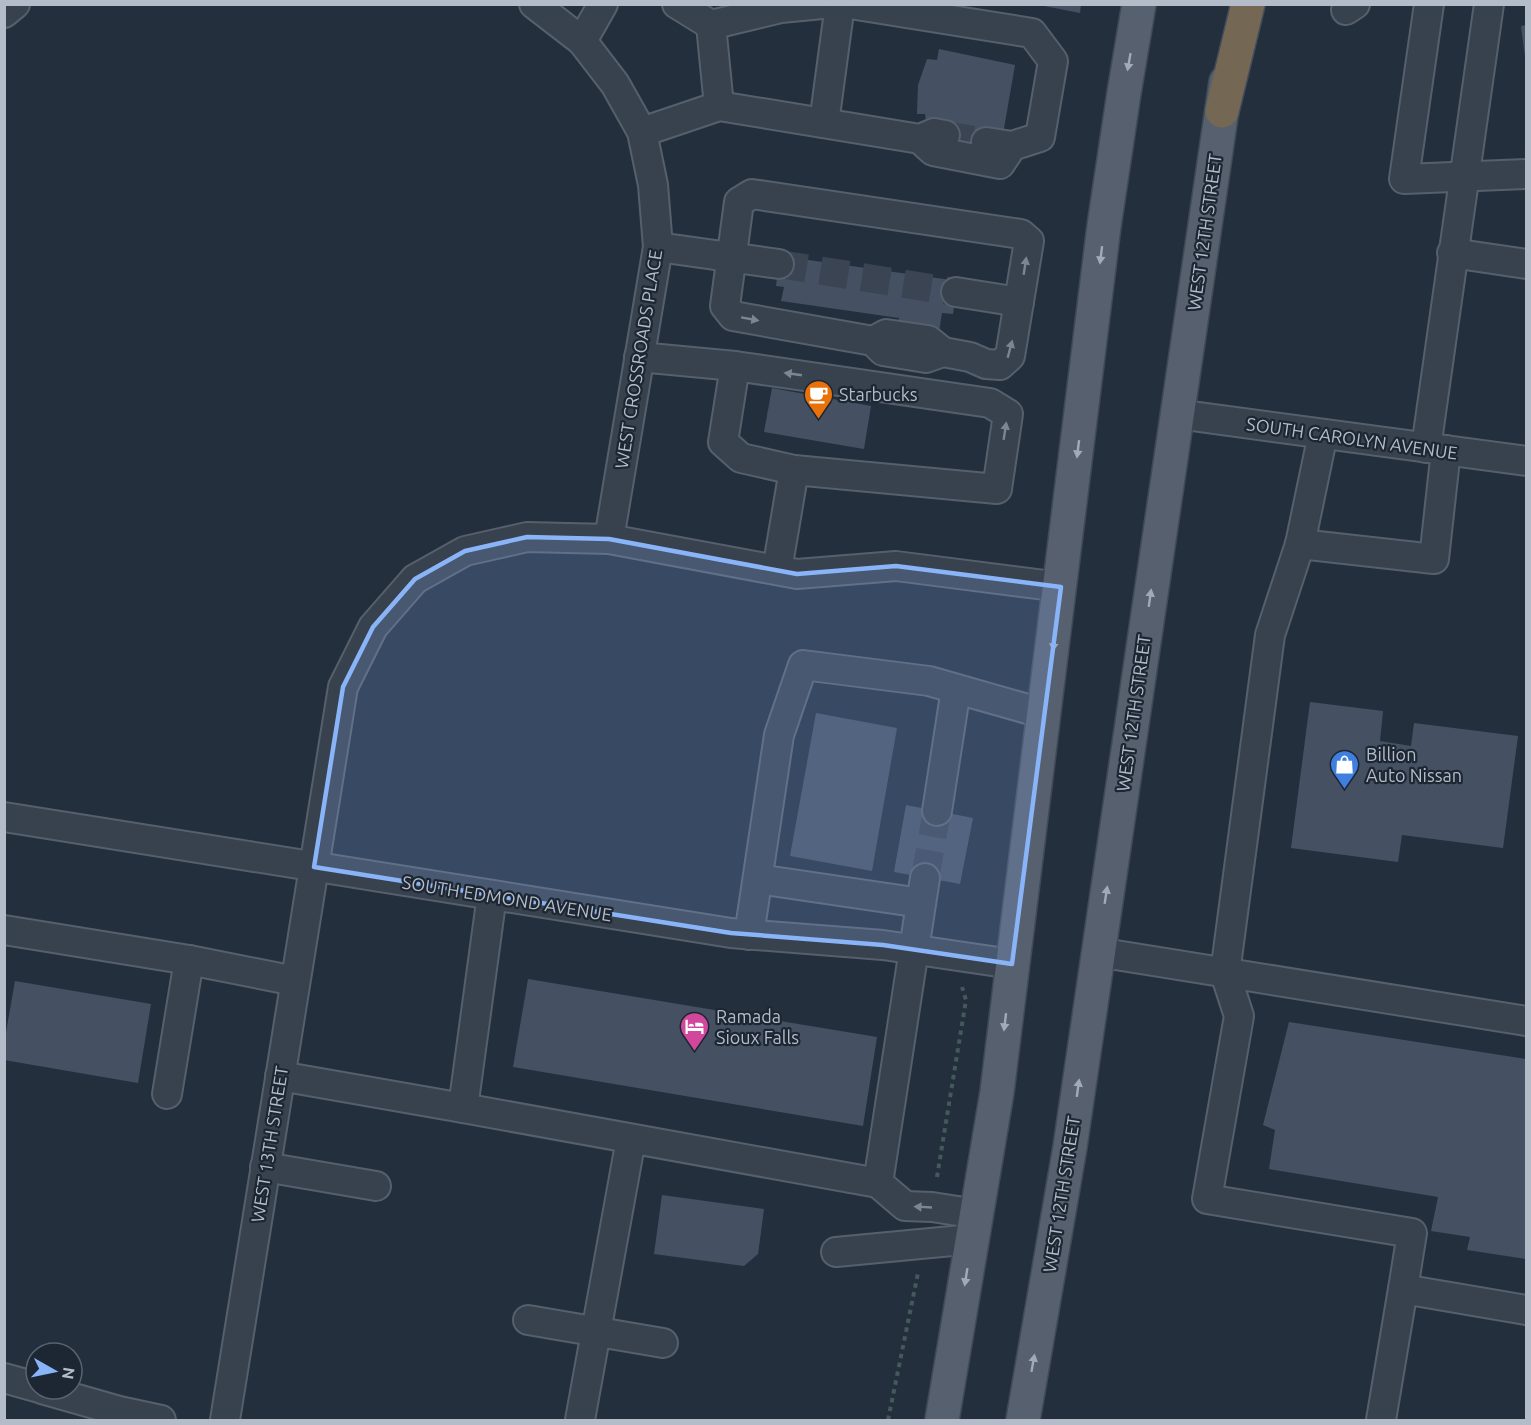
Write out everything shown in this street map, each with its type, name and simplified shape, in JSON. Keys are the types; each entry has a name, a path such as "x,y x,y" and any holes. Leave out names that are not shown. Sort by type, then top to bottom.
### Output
{"highway":[{"path":"1222,111 1248,4"}],"main road":[{"path":"942,1420 997,1092 1104,226 1139,4"},
{"name":"WEST 12TH STREET","path":"1023,1420 1070,1147 1097,952 1239,4"}],"street":[{"path":"4,13 15,4"},
{"name":"WEST CROSSROADS PLACE","path":"534,4 582,42 615,84 642,132 653,185 658,247 609,539"},
{"path":"582,42 603,4"},
{"path":"677,4 711,25 781,8 822,4"},
{"path":"824,123 840,4"},
{"path":"642,132 719,106 933,137 933,151 1000,164 999,144 1040,137 1053,61 1032,33 850,4"},
{"path":"1429,4 1404,179 1527,174"},
{"path":"1300,544 1434,559 1436,449 1452,253 1489,4"},
{"path":"711,25 719,106"},
{"path":"752,194 1021,234 1029,241 1019,302 1010,356 1000,365 986,364 970,357 943,352 928,340 886,334 873,341 733,316 725,306 739,202 752,194"},
{"path":"658,247 779,264"},
{"path":"1452,253 1527,264"},
{"path":"956,292 1019,302"},
{"path":"639,357 735,366 990,403 1008,414 997,489 794,470 741,458 723,441 735,366"},
{"name":"SOUTH CAROLYN AVENUE","path":"1177,414 1527,461"},
{"path":"1323,434 1300,544 1270,635 1225,973 1239,1017 1207,1199 1413,1233 1381,1420"},
{"path":"777,570 794,470"},
{"name":"WEST 13TH STREET","path":"225,1420 342,687 372,627 415,579 465,551 527,537 609,539 797,574 896,566 1061,587"},
{"path":"749,934 779,735 803,665 929,681 1045,714"},
{"path":"937,811 956,689"},
{"name":"SOUTH EDMOND AVENUE","path":"4,817 749,934 883,945 1012,964"},
{"path":"758,879 923,891 878,1183"},
{"path":"463,1107 492,895"},
{"path":"4,930 189,960 295,981"},
{"path":"1097,952 1527,1022"},
{"path":"167,1094 189,960"},
{"path":"280,1076 878,1183 905,1206 932,1207 975,1227"},
{"path":"580,1420 631,1139"},
{"path":"266,1167 376,1186"},
{"path":"836,1252 975,1227"},
{"path":"1403,1289 1527,1310"},
{"path":"528,1320 663,1343"},
{"path":"4,1378 24,1384"},
{"path":"84,1401 161,1420"}],"highlighted area":[{"path":"527,537 609,539 797,574 896,566 1061,587 1012,964 883,945 731,933 314,867 343,687 373,627 415,579 465,551"}],"building":[{"path":"1034,4 1081,4 1080,13"},
{"path":"1526,25 1526,57 1525,57 1521,26"},
{"path":"939,49 1015,65 1003,134 983,154 945,147 926,121 925,114 917,114 918,85 927,59 937,60"},
{"path":"780,256 958,281 953,314 942,313 938,338 897,332 899,318 781,301 784,287 776,286"},
{"name":"Starbucks","path":"772,388 871,406 864,449 764,432"},
{"path":"1310,702 1383,711 1380,741 1411,746 1414,723 1518,736 1503,848 1402,835 1398,862 1291,848"},
{"path":"816,713 897,728 872,871 790,856"},
{"path":"906,805 973,818 960,884 894,872"},
{"name":"Ramada Sioux Falls","path":"528,979 877,1037 863,1126 513,1067"},
{"path":"15,981 151,1004 138,1083 4,1060 4,1044"},
{"path":"1289,1022 1526,1059 1526,1259 1467,1250 1470,1237 1431,1231 1438,1197 1269,1169 1275,1130 1263,1125"},
{"path":"662,1195 764,1209 758,1254 744,1266 654,1254"}],"tunnel":[{"path":"945,135 986,142"},
{"path":"779,264 956,292"},
{"path":"925,878 937,811"}],"place":[{"name":"Starbucks","path":"818,420"},
{"name":"Billion Auto Nissan","path":"1345,790"},
{"name":"Ramada Sioux Falls","path":"695,1052"}]}
